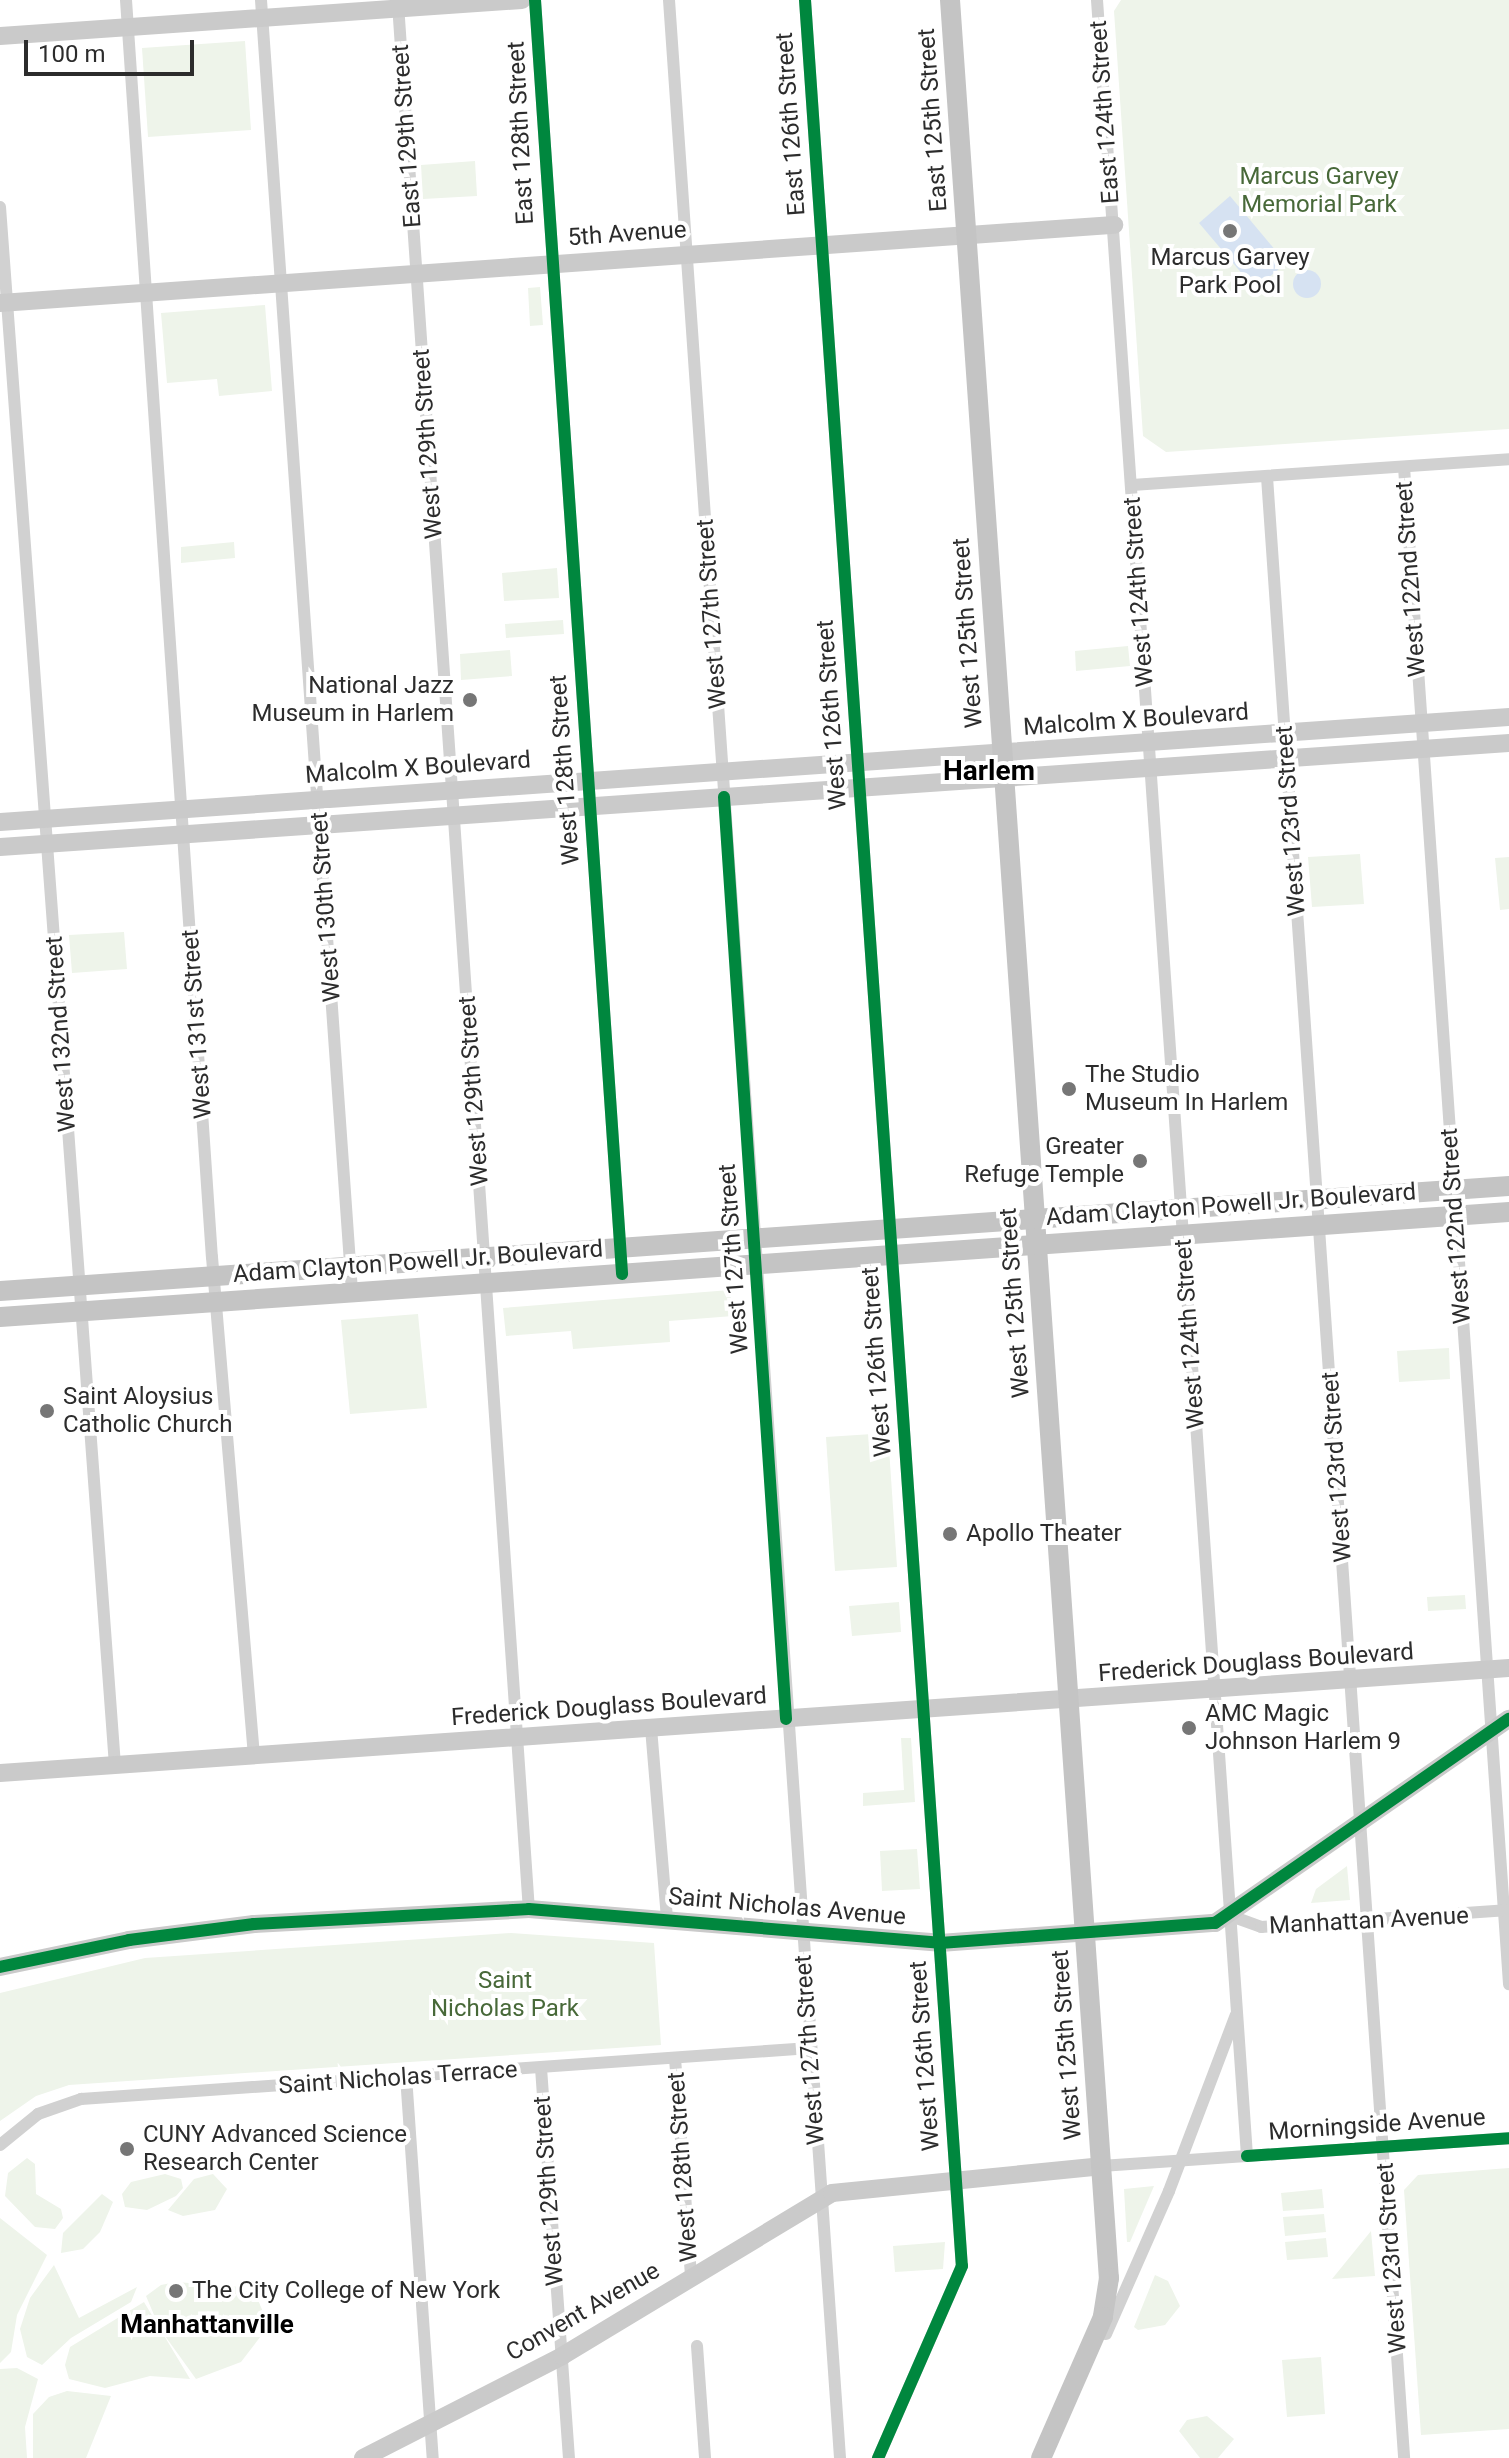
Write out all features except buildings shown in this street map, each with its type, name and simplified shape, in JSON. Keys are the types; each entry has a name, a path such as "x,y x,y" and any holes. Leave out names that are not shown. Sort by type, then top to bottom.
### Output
{"main road":[{"path":"0,36 128,28 262,9 522,0"},
{"name":"East 125th Street","path":"950,0 967,236"},
{"name":"5th Avenue","path":"4,303 1114,225"},
{"name":"West 125th Street","path":"967,236 1109,2296 1084,2362 1041,2458"},
{"name":"Malcolm X Boulevard","path":"0,822 1509,717"},
{"name":"Malcolm X Boulevard","path":"0,847 1509,743"},
{"name":"Adam Clayton Powell Jr. Boulevard","path":"0,1291 1509,1186"},
{"name":"Adam Clayton Powell Jr. Boulevard","path":"0,1317 1509,1212"},
{"name":"Frederick Douglass Boulevard","path":"0,1773 1215,1691 1509,1668"},
{"name":"Saint Nicholas Avenue","path":"0,1967 129,1940 240,1925 529,1909 667,1918 940,1943 1211,1924 1231,1916 1509,1719"},
{"name":"Morningside Avenue","path":"822,2198 838,2191 1101,2166"},
{"name":"Convent Avenue","path":"363,2458 562,2356 822,2198"}],"street":[{"name":"West 131st Street","path":"126,0 215,1275 254,1756"},
{"name":"East 128th Street","path":"535,0 551,263"},
{"name":"West 127th Street","path":"669,0 786,1719 840,2458"},
{"name":"East 126th Street","path":"805,0 821,245"},
{"name":"East 124th Street","path":"1097,0 1114,225"},
{"name":"East 129th Street","path":"398,4 416,273"},
{"name":"West 130th Street","path":"262,9 352,1293"},
{"name":"West 132nd Street","path":"0,207 4,303 115,1765"},
{"name":"West 124th Street","path":"1114,225 1247,2156"},
{"name":"West 126th Street","path":"821,245 961,2273 878,2458"},
{"name":"West 128th Street","path":"551,263 622,1274"},
{"name":"West 129th Street","path":"416,273 529,1909"},
{"path":"1132,485 1509,459"},
{"name":"West 122nd Street","path":"1404,467 1491,1732 1507,1911 1509,1984"},
{"name":"West 123rd Street","path":"1267,477 1404,2458"},
{"path":"651,1728 667,1918"},
{"name":"Manhattan Avenue","path":"1231,1916 1256,1927 1507,1911"},
{"name":"West 125th Street","path":"1084,2362 1117,2310 1237,2011"},
{"name":"Saint Nicholas Terrace","path":"0,2145 38,2114 81,2099 810,2048"},
{"name":"West 128th Street","path":"675,2058 691,2277"},
{"name":"West 129th Street","path":"541,2068 569,2458"},
{"path":"406,2076 433,2458"},
{"name":"Morningside Avenue","path":"1101,2166 1509,2138"},
{"path":"697,2346 705,2458"}],"green space":[{"name":"Marcus Garvey Memorial Park","path":"1121,0 1509,0 1509,429 1166,452 1143,436 1114,11"},
{"path":"245,41 251,130 148,137 142,48"},
{"path":"475,161 477,196 423,199 421,165"},
{"path":"540,287 543,325 530,326 528,288"},
{"path":"265,305 272,391 219,396 217,379 167,383 161,313"},
{"path":"234,542 235,558 181,563 181,547"},
{"path":"557,568 559,598 504,601 502,573"},
{"path":"563,620 564,634 506,638 505,624"},
{"path":"1128,646 1130,666 1076,671 1075,651"},
{"path":"510,650 512,676 461,680 460,654"},
{"path":"1360,854 1364,904 1312,907 1308,857"},
{"path":"1509,857 1509,909 1500,910 1495,858"},
{"path":"124,932 127,969 72,973 69,935"},
{"path":"730,1290 733,1316 669,1321 670,1342 573,1349 571,1331 506,1336 503,1308"},
{"path":"418,1314 427,1408 350,1414 341,1320"},
{"path":"1449,1348 1450,1379 1399,1382 1397,1351"},
{"path":"888,1433 897,1567 835,1571 826,1437"},
{"path":"1465,1595 1466,1609 1428,1611 1427,1597"},
{"path":"899,1602 901,1632 852,1636 849,1606"},
{"path":"901,1738 911,1738 915,1802 863,1806 863,1793 904,1790"},
{"path":"917,1849 920,1889 882,1891 880,1851"},
{"path":"1347,1866 1350,1900 1311,1903 1316,1889"},
{"name":"Saint Nicholas Park","path":"511,1933 654,1943 661,2045 69,2085 36,2096 0,2121 0,1993 145,1958"},
{"path":"27,2158 35,2164 36,2194 61,2209 63,2218 55,2229 35,2227 5,2196 8,2173"},
{"path":"1509,2168 1509,2429 1421,2435 1404,2190 1418,2175"},
{"path":"165,2174 181,2179 183,2188 176,2196 147,2210 125,2207 122,2194 131,2182"},
{"path":"213,2174 227,2189 215,2210 183,2216 168,2210 194,2179"},
{"path":"1154,2186 1130,2242 1127,2242 1124,2189"},
{"path":"1322,2189 1324,2208 1283,2211 1281,2193"},
{"path":"102,2194 113,2202 100,2232 83,2249 61,2253 63,2233"},
{"path":"1324,2214 1326,2232 1285,2236 1283,2217"},
{"path":"0,2218 47,2255 17,2315 11,2352 0,2363"},
{"path":"1371,2231 1375,2276 1332,2279"},
{"path":"1326,2238 1328,2257 1287,2260 1285,2242"},
{"path":"945,2242 943,2269 895,2272 893,2246"},
{"path":"54,2265 79,2318 137,2287 131,2302 71,2338 42,2365 27,2357 20,2329 30,2298"},
{"path":"1155,2275 1168,2281 1180,2306 1165,2325 1138,2330 1134,2327"},
{"path":"176,2282 241,2287 258,2300 266,2319 264,2332 241,2362 196,2379 160,2329 146,2296 161,2285"},
{"path":"144,2302 190,2379 150,2376 105,2388 69,2379 65,2365 70,2347"},
{"path":"1321,2357 1325,2414 1287,2417 1282,2360"},
{"path":"17,2368 38,2379 25,2427 27,2458 0,2458 0,2369"},
{"path":"67,2391 111,2396 86,2458 33,2458 33,2414 49,2397"},
{"path":"1207,2416 1234,2439 1218,2458 1200,2458 1179,2431 1187,2420"}],"water":[{"path":"1230,196 1286,263 1255,289 1199,223"},
{"path":"1307,270 1317,274 1321,284 1317,294 1307,298 1297,294 1293,284 1297,274"}],"cycle path":[{"path":"535,0 622,1274"},
{"path":"805,0 962,2266 878,2458"},
{"path":"724,797 786,1719"},
{"path":"0,1967 129,1940 254,1924 529,1909 940,1943 1215,1923 1509,1719"},
{"path":"1247,2156 1509,2138"}],"place":[{"name":"Marcus Garvey Park Pool","path":"1230,231"},
{"name":"National Jazz Museum in Harlem","path":"470,700"},
{"name":"The Studio Museum In Harlem","path":"1069,1089"},
{"name":"Greater Refuge Temple","path":"1140,1161"},
{"name":"Saint Aloysius Catholic Church","path":"47,1411"},
{"name":"Apollo Theater","path":"950,1534"},
{"name":"AMC Magic Johnson Harlem 9","path":"1189,1728"},
{"name":"CUNY Advanced Science Research Center","path":"127,2149"},
{"name":"The City College of New York","path":"176,2291"}],"district":[{"name":"Harlem","path":"989,771"},
{"name":"Manhattanville","path":"207,2325"}]}
